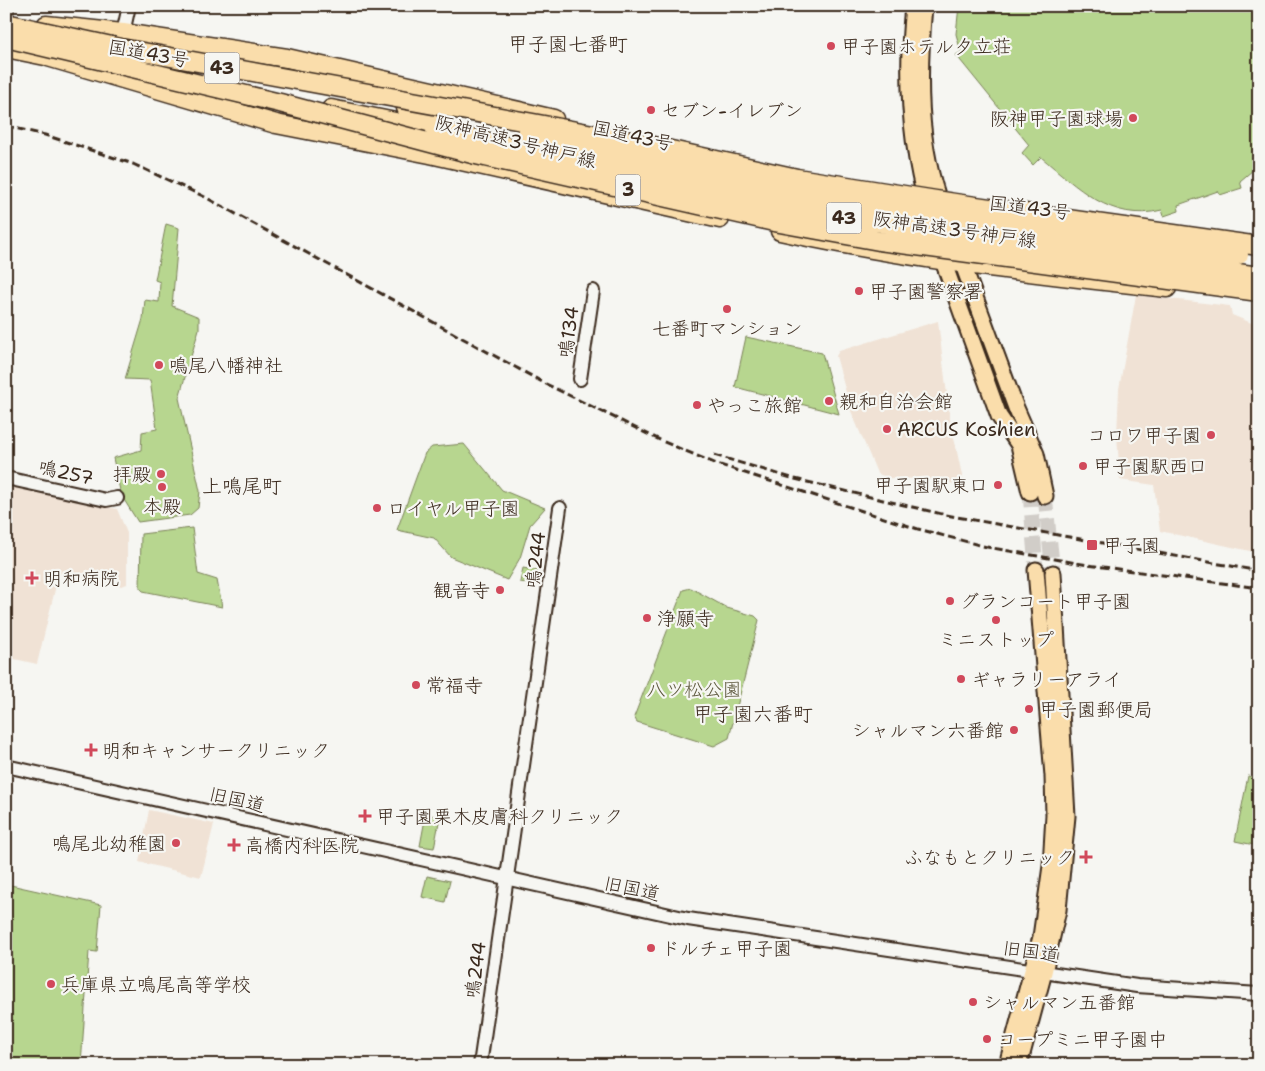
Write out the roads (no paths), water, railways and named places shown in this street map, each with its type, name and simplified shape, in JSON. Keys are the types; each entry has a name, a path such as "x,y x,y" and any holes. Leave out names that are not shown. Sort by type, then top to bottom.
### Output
{"highway":[{"name":"国道43号","path":"6,15 770,204 948,234 1259,276"},
{"name":"阪神高速3号神戸線","path":"6,23 131,50 626,140 807,179 937,200 1253,242"},
{"path":"46,25 123,33 287,58 787,171 1152,229 1253,242"},
{"name":"阪神高速3号神戸線","path":"6,38 261,99 476,154 774,222 879,241 1259,292"},
{"name":"国道43号","path":"6,48 278,98 437,123 946,218 1259,258"},
{"path":"48,57 276,124 430,154 830,242 963,263 1259,300"}],"main road":[{"path":"914,6 908,54 909,105 916,158 930,195 963,263 1016,408 1036,454 1045,496"},
{"path":"924,6 920,56 921,106 930,195 942,260 999,416 1019,445 1030,492"},
{"path":"1019,1065 1039,971 1054,815 1052,758 1036,570"},
{"path":"1007,1065 1058,910 1067,816 1053,573"}],"street":[{"path":"6,15 8,6"},
{"path":"123,33 129,6"},
{"path":"777,230 787,171"},
{"path":"1234,296 1253,242"},
{"name":"鳴134","path":"580,379 593,291"},
{"name":"鳴257","path":"6,478 106,500 117,498"},
{"name":"鳴244","path":"480,1065 560,508"},
{"name":"旧国道","path":"6,766 506,879 726,926 1137,986 1259,994"}],"tunnel":[{"path":"1030,492 1036,570"},
{"path":"1045,496 1053,573"}],"railway":[{"path":"6,126 45,135 133,164 205,197 546,384 662,441 714,463 918,529 987,547 1088,565 1259,588"},
{"path":"714,455 795,479 946,515 1259,571"}],"place":[{"name":"甲子園ホテル夕立荘","path":"831,46"},
{"name":"セブン-イレブン","path":"651,110"},
{"name":"阪神甲子園球場","path":"1133,118"},
{"name":"甲子園警察署","path":"859,291"},
{"name":"七番町マンション","path":"727,309"},
{"name":"鳴尾八幡神社","path":"159,365"},
{"name":"親和自治会館","path":"829,401"},
{"name":"やっこ旅館","path":"697,405"},
{"name":"ARCUS Koshien","path":"887,429"},
{"name":"コロワ甲子園","path":"1211,435"},
{"name":"甲子園駅西口","path":"1083,466"},
{"name":"拝殿","path":"161,474"},
{"name":"甲子園駅東口","path":"998,485"},
{"name":"本殿","path":"162,487"},
{"name":"ロイヤル甲子園","path":"377,508"},
{"name":"甲子園","path":"1092,545"},
{"name":"明和病院","path":"32,578"},
{"name":"観音寺","path":"500,590"},
{"name":"グランコート甲子園","path":"950,601"},
{"name":"浄願寺","path":"647,618"},
{"name":"ミニストップ","path":"996,620"},
{"name":"ギャラリーアライ","path":"961,679"},
{"name":"常福寺","path":"416,685"},
{"name":"甲子園郵便局","path":"1029,709"},
{"name":"シャルマン六番館","path":"1014,730"},
{"name":"明和キャンサークリニック","path":"91,750"},
{"name":"甲子園栗木皮膚科クリニック","path":"365,816"},
{"name":"鳴尾北幼稚園","path":"176,843"},
{"name":"高橋内科医院","path":"234,845"},
{"name":"ふなもとクリニック","path":"1086,857"},
{"name":"ドルチェ甲子園","path":"651,948"},
{"name":"兵庫県立鳴尾高等学校","path":"51,984"},
{"name":"シャルマン五番館","path":"973,1002"},
{"name":"コープミニ甲子園中","path":"987,1039"}],"district":[{"name":"甲子園七番町","path":"568,44"},
{"name":"上鳴尾町","path":"242,486"},
{"name":"甲子園六番町","path":"753,714"}],"park label":[{"name":"八ツ松公園","path":"694,689"}]}
